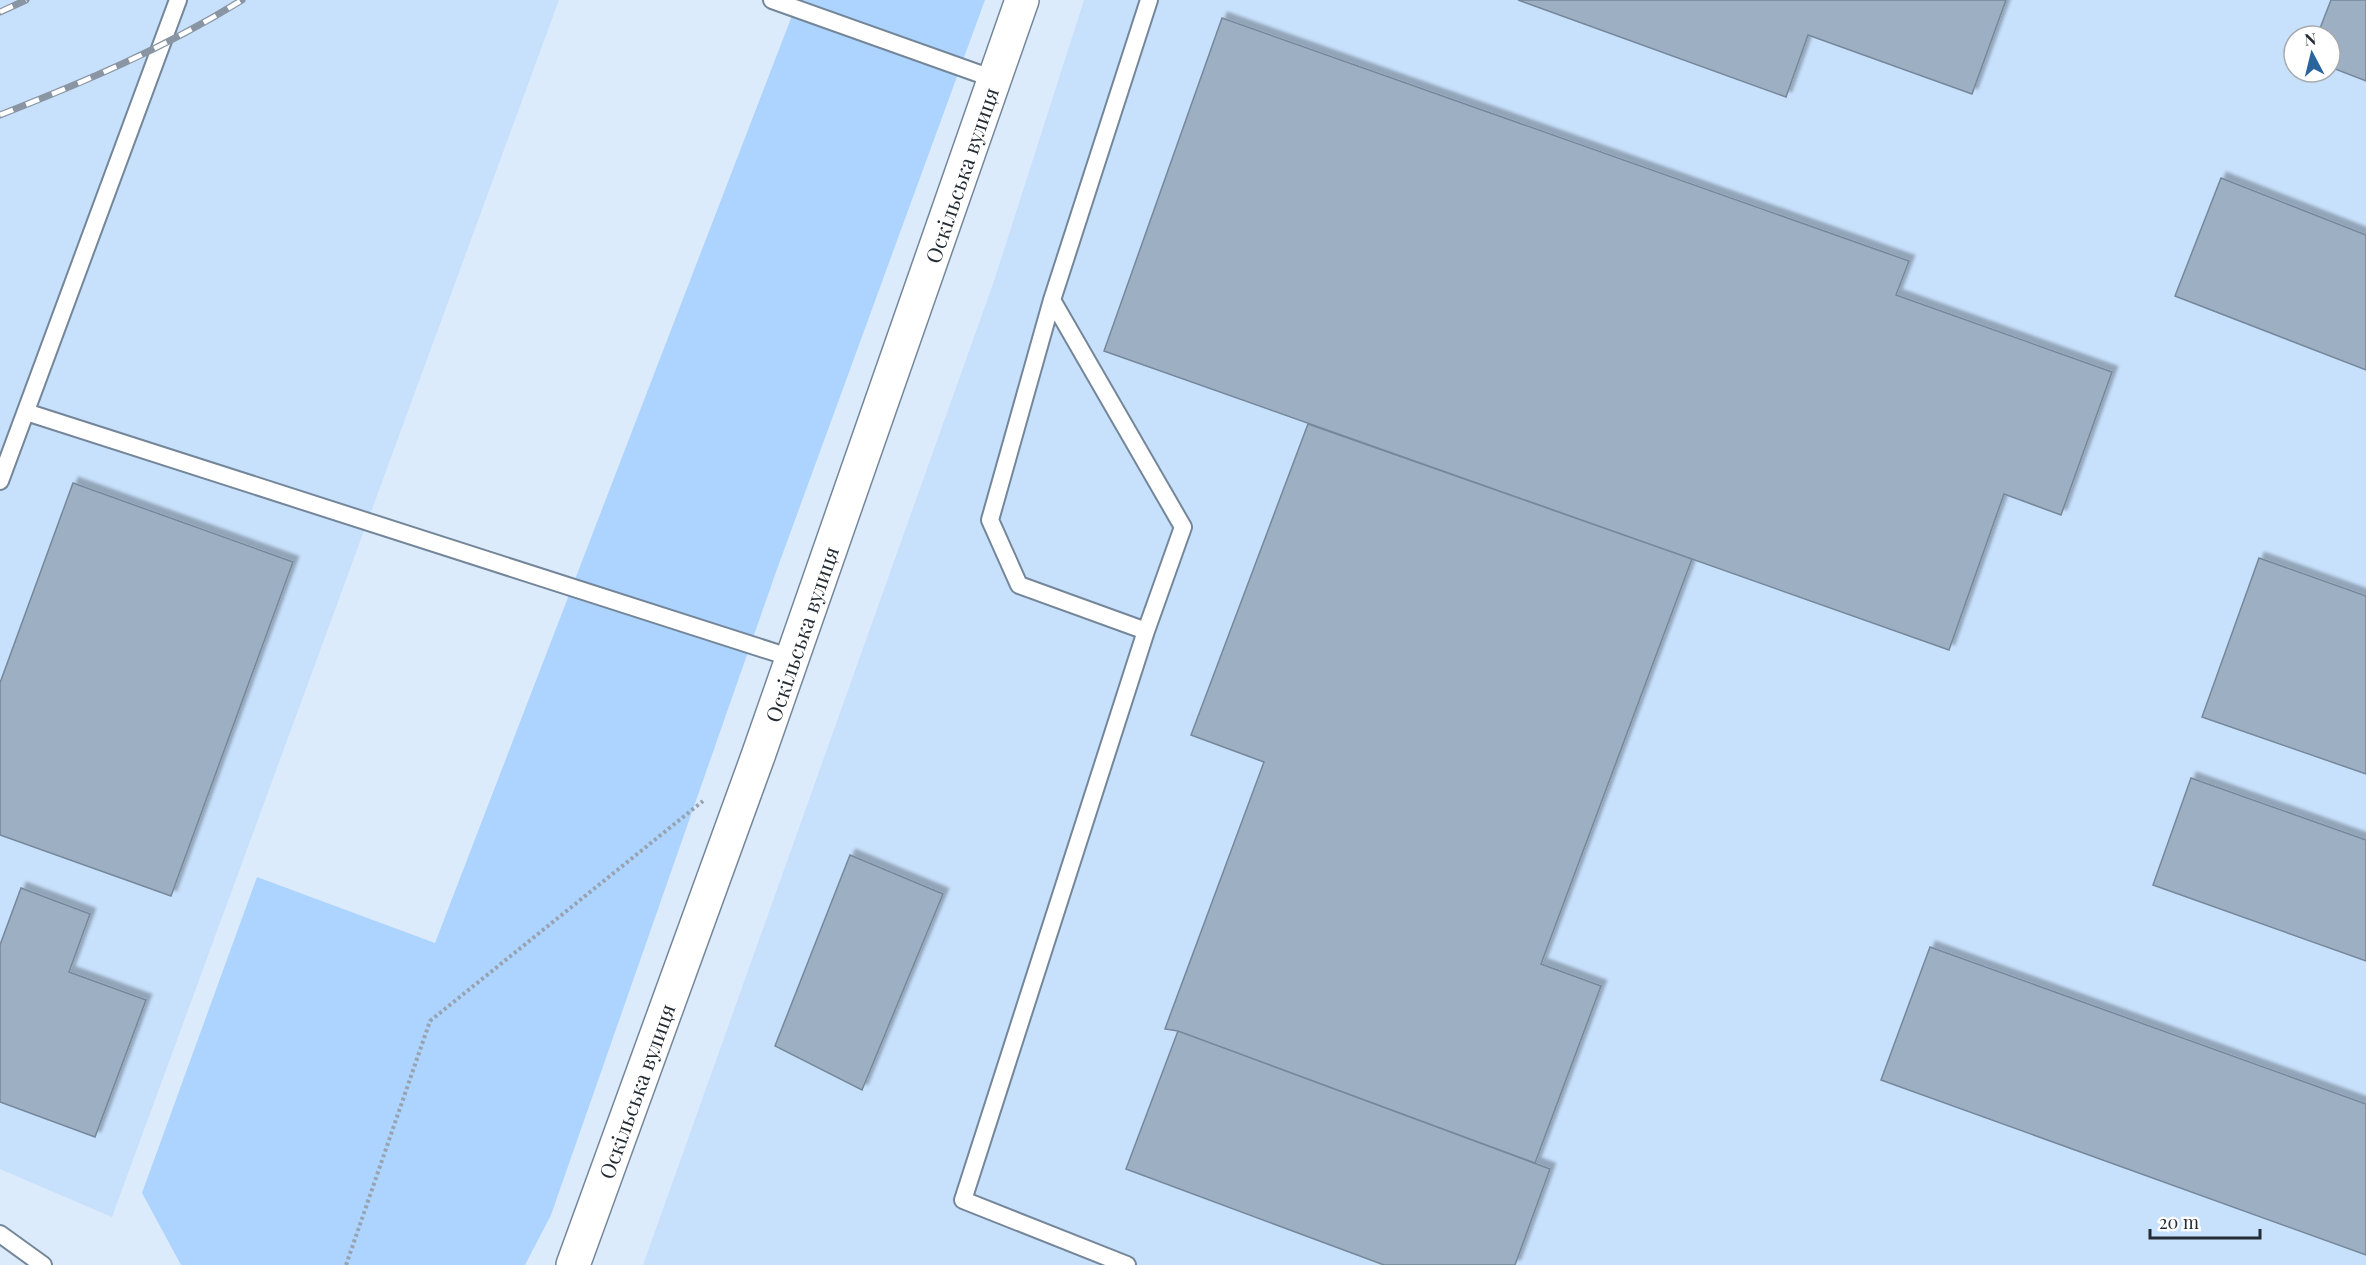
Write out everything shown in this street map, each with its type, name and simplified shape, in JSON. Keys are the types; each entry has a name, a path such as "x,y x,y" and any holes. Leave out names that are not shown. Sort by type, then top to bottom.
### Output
{"main road":[{"name":"Оскільська вулиця","path":"573,1265 792,658 1022,0"}],"lane":[{"path":"0,481 178,0"},
{"path":"772,0 994,79"},
{"path":"1146,631 1019,585 990,520 1053,300 1149,0"},
{"path":"1053,300 1183,527 1146,631 963,1200 1127,1265"},
{"path":"26,412 792,658"},
{"path":"0,1234 43,1265"}],"path":[{"path":"346,1265 430,1021 704,800"}],"shaded area":[{"path":"0,0 559,0 112,1217 0,1169"},
{"path":"798,0 985,0 776,572 551,1215 525,1265 181,1265 142,1193 257,877 435,943"},
{"path":"1084,0 2366,0 2366,1265 643,1265 994,281"}],"building":[{"path":"1518,0 2006,0 1972,94 1808,35 1786,97"},
{"path":"2331,0 2366,0 2366,81 2342,72 2342,24 2322,24"},
{"path":"1222,18 1909,261 1896,295 2112,372 2061,515 2004,494 1949,650 1104,351"},
{"path":"2221,178 2366,235 2366,370 2175,296"},
{"path":"1308,424 1692,559 1541,964 1601,986 1535,1163 1178,1031 1165,1029 1264,762 1191,735"},
{"path":"73,483 293,562 171,896 0,835 0,683"},
{"path":"2259,558 2366,596 2366,774 2202,717"},
{"path":"2191,778 2366,840 2366,961 2153,885"},
{"path":"850,855 943,894 862,1090 775,1046"},
{"path":"21,888 90,914 69,972 146,1000 95,1137 0,1102 0,945"},
{"path":"1930,947 2366,1104 2366,1255 1881,1080"},
{"path":"1178,1031 1550,1169 1515,1265 1384,1265 1126,1169"}],"railway":[{"path":"0,12 26,0"},
{"path":"0,115 124,63 183,34 242,0"}]}
